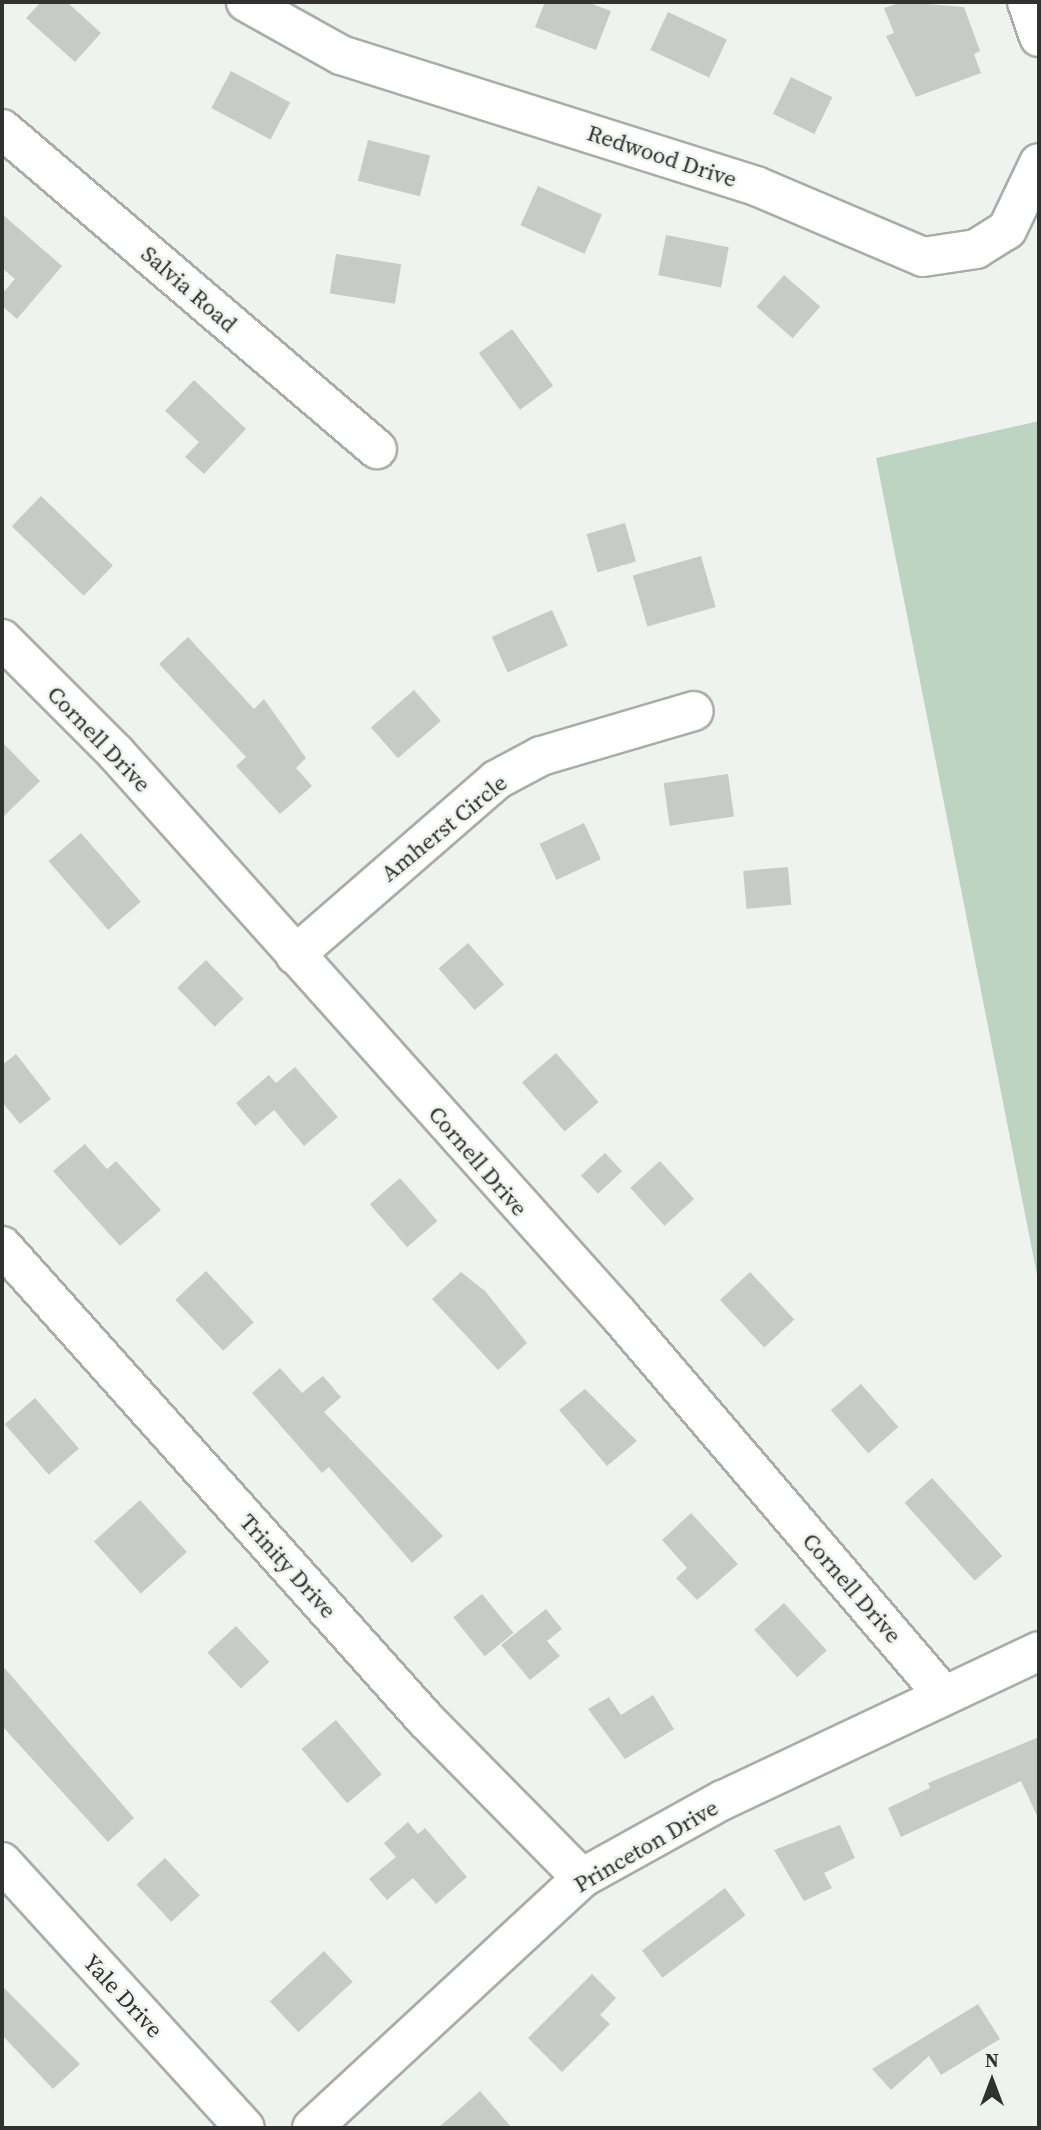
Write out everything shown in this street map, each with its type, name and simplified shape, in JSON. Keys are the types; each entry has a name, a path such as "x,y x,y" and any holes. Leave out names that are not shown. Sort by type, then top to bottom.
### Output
{"street":[{"name":"Redwood Drive","path":"246,2 341,55 756,186 923,257 976,249 1007,230 1039,163"},
{"path":"1027,2 1039,37"},
{"name":"Salvia Road","path":"2,129 377,449"},
{"name":"Cornell Drive","path":"2,639 115,752 619,1315 943,1694"},
{"name":"Amherst Circle","path":"295,955 496,780 541,756 694,711"},
{"name":"Trinity Drive","path":"2,1246 426,1720 582,1878"},
{"name":"Princeton Drive","path":"312,2128 582,1878 723,1800 1039,1651"},
{"name":"Yale Drive","path":"2,1862 245,2128"}],"green space":[{"path":"1039,421 1039,1285 876,458"}],"building":[{"path":"41,2 67,2 101,33 75,62 26,18"},
{"path":"545,2 587,2 611,11 596,50 535,27"},
{"path":"902,2 964,7 980,51 974,54 981,73 916,97 886,36 894,33 884,8"},
{"path":"668,12 727,39 709,78 650,50"},
{"path":"231,71 290,102 270,140 211,108"},
{"path":"791,77 832,97 814,134 773,114"},
{"path":"368,140 430,155 420,196 358,181"},
{"path":"538,186 602,214 584,254 521,225"},
{"path":"2,214 62,266 17,319 2,306 2,294 15,279 2,268"},
{"path":"666,235 729,247 721,287 658,275"},
{"path":"336,254 401,264 395,304 330,294"},
{"path":"784,275 820,306 793,338 756,307"},
{"path":"512,329 553,386 520,410 479,353"},
{"path":"194,380 246,429 204,474 185,457 199,442 165,411"},
{"path":"41,496 113,565 84,596 12,526"},
{"path":"625,523 636,561 598,572 587,534"},
{"path":"701,556 716,607 647,627 633,576"},
{"path":"552,610 568,646 508,672 492,637"},
{"path":"188,637 254,709 264,699 306,758 296,768 312,786 280,814 236,766 246,757 159,664"},
{"path":"414,690 441,721 398,758 371,727"},
{"path":"2,742 40,781 2,818"},
{"path":"728,774 734,817 670,826 664,783"},
{"path":"584,823 601,859 556,880 540,844"},
{"path":"81,833 141,902 108,930 49,861"},
{"path":"788,867 791,905 746,909 743,871"},
{"path":"468,943 504,985 475,1010 439,969"},
{"path":"206,960 244,999 215,1027 177,988"},
{"path":"556,1053 599,1102 565,1132 522,1083"},
{"path":"16,1054 51,1099 20,1124 2,1102 2,1065"},
{"path":"295,1067 338,1117 304,1146 274,1110 255,1126 236,1103 269,1075 276,1083"},
{"path":"85,1144 107,1169 116,1161 161,1210 120,1246 53,1171"},
{"path":"605,1153 622,1171 598,1194 581,1176"},
{"path":"660,1161 694,1199 664,1226 630,1188"},
{"path":"400,1178 437,1221 407,1247 370,1204"},
{"path":"206,1271 254,1322 223,1351 175,1300"},
{"path":"461,1272 485,1291 527,1343 498,1370 432,1299"},
{"path":"750,1272 794,1320 764,1347 720,1300"},
{"path":"280,1368 302,1393 323,1376 341,1397 324,1412 443,1536 412,1563 329,1467 322,1473 252,1393"},
{"path":"861,1384 898,1427 868,1453 831,1410"},
{"path":"585,1389 637,1441 607,1466 559,1410"},
{"path":"35,1398 79,1449 49,1475 5,1424"},
{"path":"932,1478 1002,1556 975,1581 905,1503"},
{"path":"140,1500 187,1552 141,1594 94,1541"},
{"path":"691,1513 738,1564 697,1600 676,1578 687,1568 662,1540"},
{"path":"482,1594 513,1633 485,1656 453,1617"},
{"path":"784,1603 827,1651 797,1677 754,1630"},
{"path":"546,1609 562,1629 547,1641 560,1656 530,1680 501,1645"},
{"path":"236,1626 269,1662 241,1688 207,1653"},
{"path":"2,1665 134,1818 108,1842 2,1726"},
{"path":"653,1695 674,1729 625,1759 588,1709 609,1697 621,1715"},
{"path":"336,1720 382,1774 347,1803 302,1749"},
{"path":"1039,1737 1039,1820 1021,1781 901,1837 888,1808 930,1788 928,1783"},
{"path":"408,1822 418,1834 425,1828 467,1877 436,1904 413,1878 387,1900 369,1879 396,1857 384,1843"},
{"path":"840,1825 855,1858 824,1873 832,1888 804,1901 774,1850"},
{"path":"165,1858 200,1895 171,1922 136,1885"},
{"path":"725,1888 745,1915 662,1978 642,1951"},
{"path":"324,1951 353,1982 299,2032 270,2001"},
{"path":"592,1974 616,1998 600,2015 610,2024 562,2072 528,2038"},
{"path":"2,1986 80,2064 53,2089 2,2035"},
{"path":"978,2004 1000,2039 941,2075 929,2056 891,2090 872,2069"},
{"path":"480,2091 512,2128 438,2128"}]}
